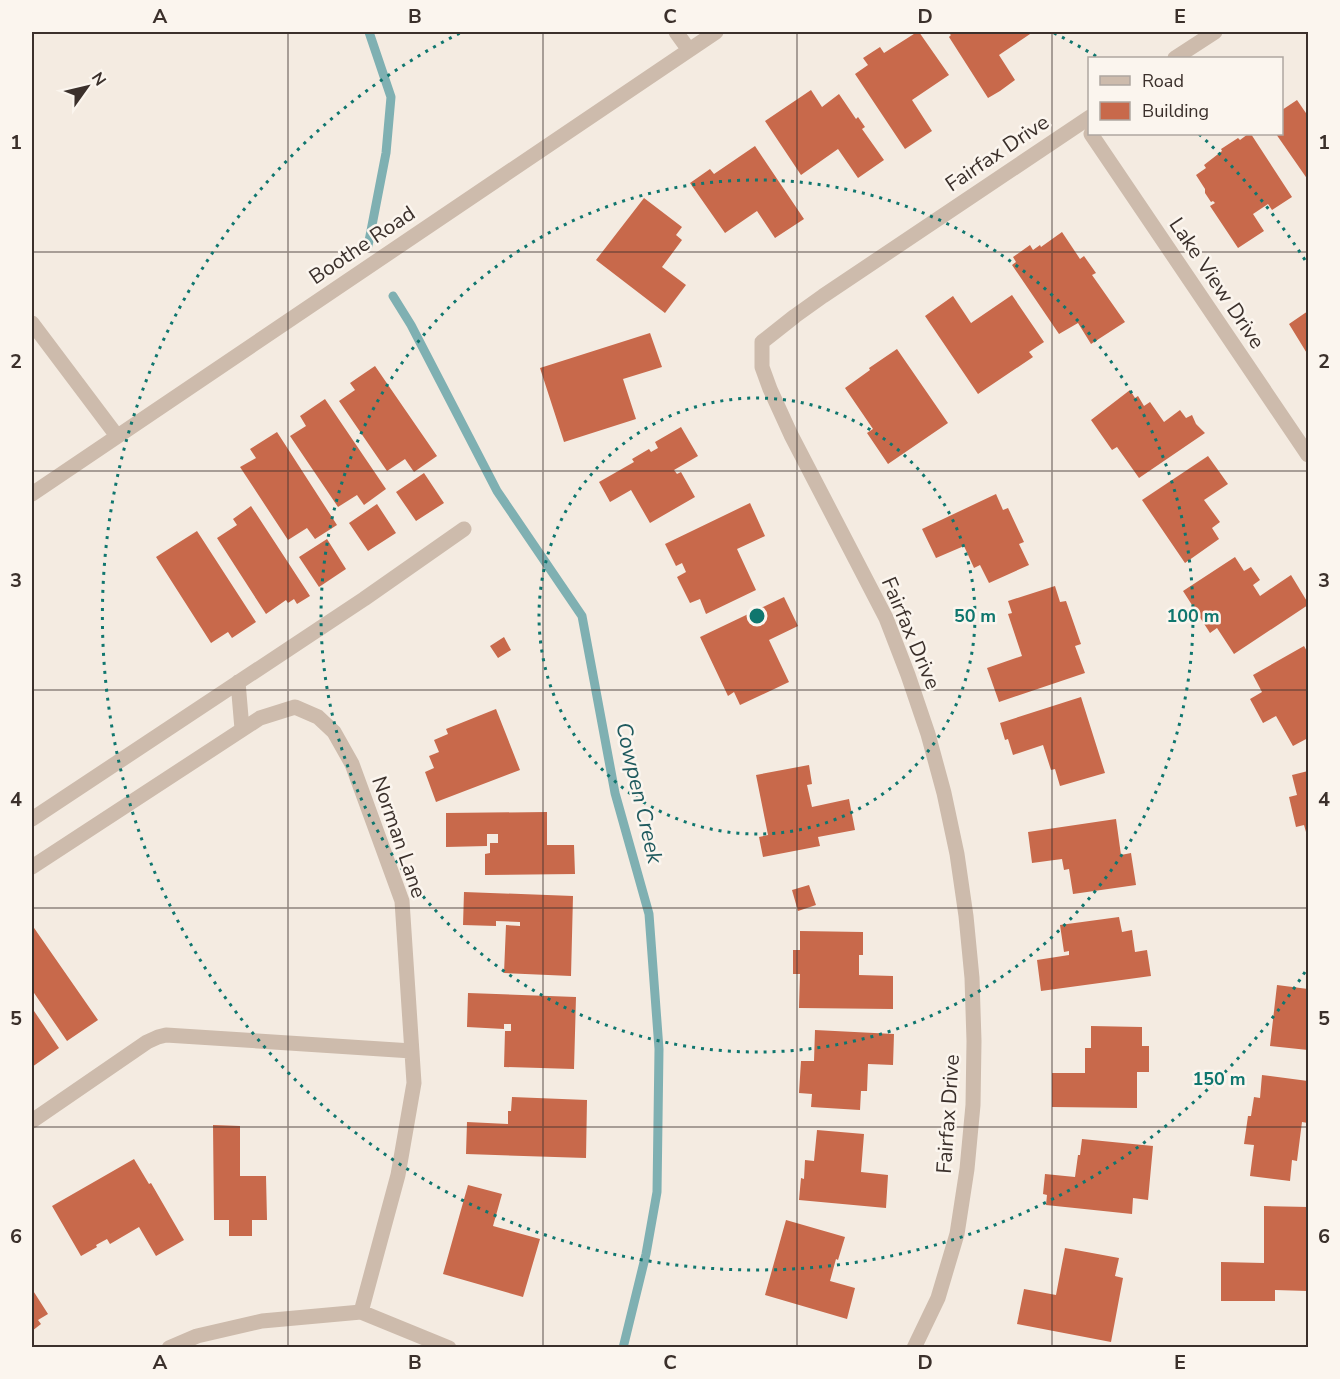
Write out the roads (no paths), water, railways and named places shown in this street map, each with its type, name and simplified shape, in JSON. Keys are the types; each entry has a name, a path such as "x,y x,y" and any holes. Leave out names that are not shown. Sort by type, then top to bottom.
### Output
{"street":[{"path":"676,32 689,50"},
{"name":"Boothe Road","path":"32,494 716,32"},
{"path":"1177,57 1215,32"},
{"name":"Fairfax Drive","path":"914,1347 938,1298 957,1234 967,1169 973,1105 972,978 957,854 928,734 908,675 886,618 791,435 770,389 762,367 762,342 822,296 1088,126"},
{"name":"Lake View Drive","path":"1094,135 1308,455"},
{"path":"32,323 117,436"},
{"path":"32,819 464,530"},
{"path":"238,682 242,729"},
{"name":"Norman Lane","path":"32,867 260,718 295,707 318,717 334,732 352,764 402,901 414,1083 398,1175 360,1312"},
{"path":"32,1121 158,1036 412,1051"},
{"path":"169,1347 197,1336 262,1321 360,1312 449,1347"}],"waterway":[{"name":"Cowpen Creek","path":"368,246 386,153 391,97 369,32"},
{"name":"Cowpen Creek","path":"393,296 411,325 497,491 582,616 615,793 649,914 659,1049 657,1192 646,1254 623,1348"}]}
